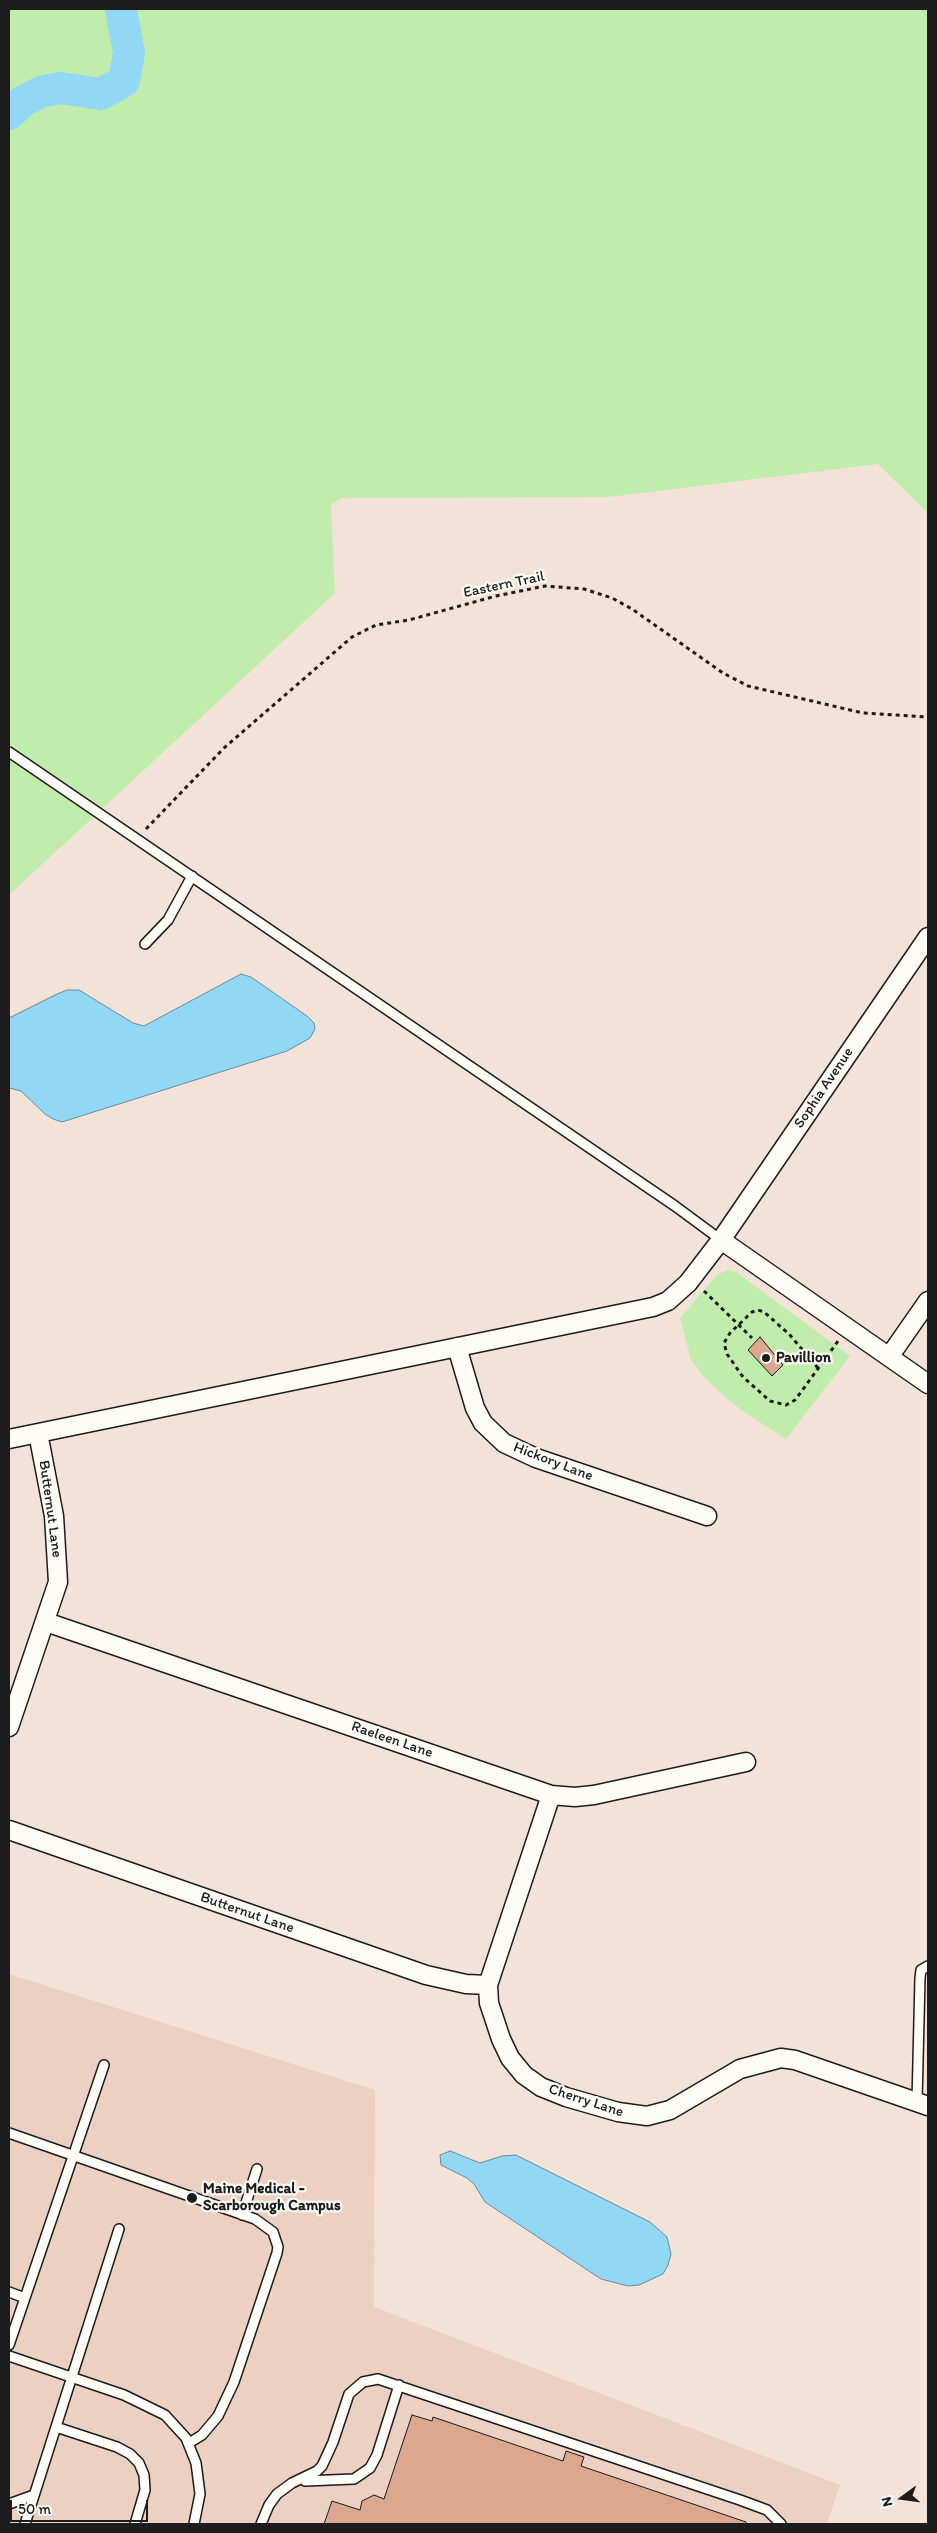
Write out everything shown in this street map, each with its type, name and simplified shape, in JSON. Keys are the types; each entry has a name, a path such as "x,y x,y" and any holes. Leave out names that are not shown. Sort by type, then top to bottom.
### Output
{"street":[{"name":"Sophia Avenue","path":"9,1439 653,1308 680,1292 721,1240 928,937"},
{"path":"721,1240 928,1384"},
{"path":"889,1358 928,1301"},
{"name":"Hickory Lane","path":"457,1347 475,1408 483,1423 504,1443 536,1458 707,1516"},
{"name":"Butternut Lane","path":"9,1727 58,1582 54,1516 38,1433"},
{"name":"Raeleen Lane","path":"46,1622 551,1795 575,1798 594,1795 746,1762"},
{"name":"Cherry Lane","path":"551,1795 488,1985 489,2003 500,2039 510,2058 524,2074 541,2086 594,2106 632,2116 659,2114 696,2097 740,2069 781,2058 795,2060 922,2104"},
{"name":"Butternut Lane","path":"9,1830 426,1975 466,1984 488,1985"}],"lane":[{"path":"9,752 676,1206 721,1240"},
{"path":"145,944 168,920 192,876"},
{"path":"922,2104 920,1978 921,1970 928,1966"},
{"path":"9,2345 104,2065"},
{"path":"9,2133 242,2215 262,2223 273,2232 278,2247 277,2253 225,2404 211,2426 202,2435 189,2443"},
{"path":"242,2215 258,2169"},
{"path":"25,2524 119,2229"},
{"path":"9,2292 25,2298"},
{"path":"9,2356 148,2405 165,2415 178,2427 189,2443 196,2463 199,2487 194,2524"},
{"path":"261,2524 273,2499 295,2482 310,2475 322,2466 333,2442 349,2394 355,2388 372,2379 399,2385 740,2500 767,2510 781,2524"},
{"path":"295,2482 354,2478 370,2468 377,2455 399,2385"},
{"path":"56,2427 118,2447 140,2463 144,2475 145,2490 135,2524"},
{"path":"9,2504 34,2495"}],"path":[{"name":"Eastern Trail","path":"137,838 224,748 352,637 376,625 409,620 496,596 545,586 584,589 612,598 632,609 723,673 748,686 863,713 928,717"},
{"path":"692,1279 752,1338"},
{"path":"818,1368 788,1334 764,1312 752,1312 730,1333 724,1343 724,1347 743,1377 770,1401 786,1405 795,1400 847,1328"}],"shaded area":[{"name":"Maine Medical - Scarborough Campus","path":"9,1974 375,2090 374,2307 840,2485 827,2524 9,2524"}],"green space":[{"path":"9,9 928,9 928,513 878,464 609,497 342,498 331,504 335,593 9,895"},
{"path":"727,1270 736,1272 850,1356 786,1439 726,1398 703,1376 691,1360 680,1318 717,1275"}],"water":[{"path":"241,974 251,977 307,1016 314,1023 315,1029 310,1038 287,1051 62,1122 45,1114 21,1091 9,1088 9,1018 55,995 67,990 79,990 133,1023 144,1026"},
{"path":"450,2151 480,2163 502,2156 516,2155 650,2222 667,2237 671,2254 668,2265 663,2274 639,2285 628,2286 601,2279 485,2202 474,2184 467,2178 441,2165 440,2155"}],"building":[{"name":"Pavillion","path":"760,1337 783,1365 772,1376 748,1350"},
{"path":"412,2415 432,2421 433,2417 563,2461 566,2451 584,2457 581,2466 746,2522 746,2524 324,2524 332,2501 360,2510 362,2501 374,2495 384,2499"}],"waterway":[{"path":"9,114 23,101 41,92 60,88 101,94 124,81 129,53 121,9"}],"place":[{"name":"Pavillion","path":"766,1358"},
{"name":"Maine Medical - Scarborough Campus","path":"192,2198"}]}
